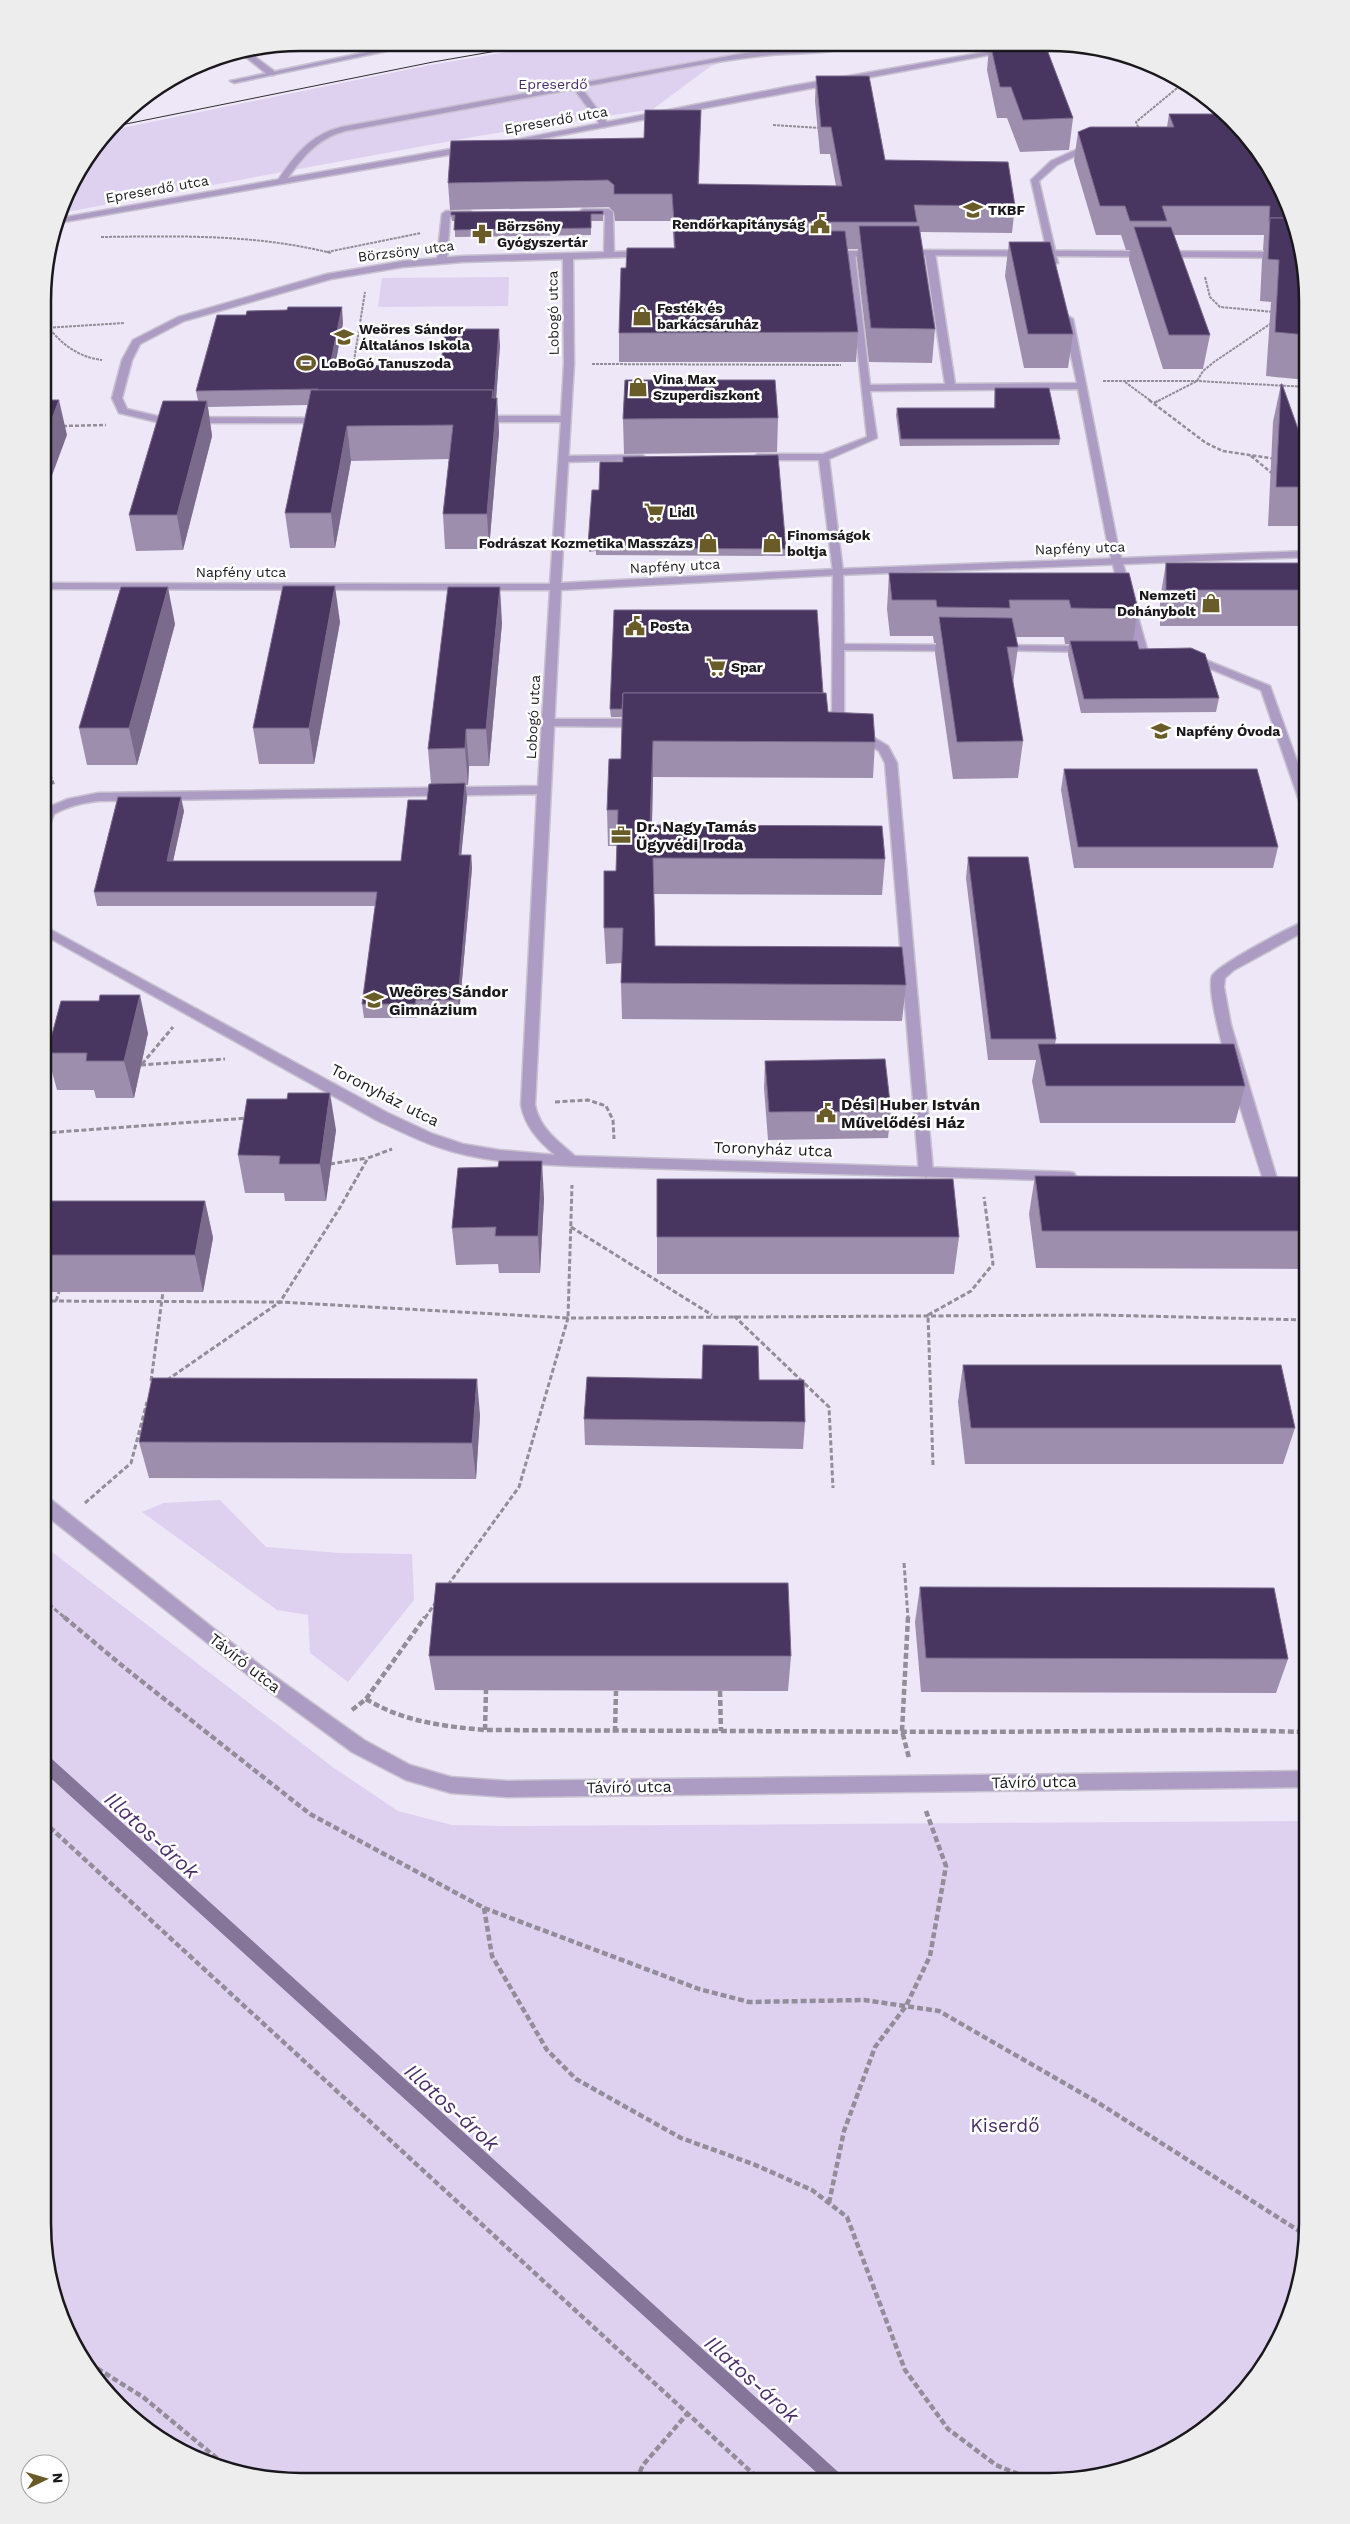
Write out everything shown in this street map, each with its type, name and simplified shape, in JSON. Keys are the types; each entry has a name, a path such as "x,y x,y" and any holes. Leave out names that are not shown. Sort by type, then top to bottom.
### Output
{"street":[{"path":"234,81 381,51"},
{"path":"282,180 303,152 318,139 334,131 406,115 744,55 789,51"},
{"name":"Epreserdő utca","path":"487,145 605,126 786,89 1004,51"},
{"path":"249,57 271,73"},
{"path":"575,85 605,126"},
{"path":"1056,272 1035,180 1054,163 1080,150 1110,139 1142,133"},
{"name":"Epreserdő utca","path":"64,220 282,180 478,147"},
{"path":"572,212 609,212 609,254"},
{"path":"442,260 446,214 481,213"},
{"path":"930,253 950,386"},
{"name":"Börzsöny utca","path":"339,420 161,420 123,411 116,398 136,342 181,319 330,276 442,260 530,255 659,254"},
{"path":"822,254 1295,255"},
{"path":"745,457 824,457 872,438 850,254"},
{"name":"Lobogó utca","path":"568,256 569,364 546,723 529,1116 540,1134 572,1161"},
{"path":"1065,307 1117,561 1140,649"},
{"path":"865,388 1082,384"},
{"path":"468,419 566,419"},
{"path":"824,457 838,572 838,647 833,722 864,736 884,750 891,764 926,1172"},
{"path":"564,459 656,458"},
{"name":"Napfény utca","path":"51,586 555,587 838,572 1299,554"},
{"path":"838,647 967,648"},
{"path":"986,648 1102,649"},
{"path":"1183,654 1266,688 1299,783"},
{"path":"546,723 658,723"},
{"path":"51,811 89,798 141,795 544,790"},
{"path":"1251,1179 1275,1179 1224,1025 1217,987 1219,976 1229,967 1299,929"},
{"name":"Toronyház utca","path":"51,934 383,1117 429,1138 460,1148 522,1158 572,1161 1080,1178"},
{"name":"Távíró utca","path":"51,1509 264,1678 358,1746 406,1772 451,1785 507,1789 1299,1779"}],"path":[{"path":"1142,133 1136,122 1178,87"},
{"path":"773,125 824,128"},
{"path":"326,252 444,228"},
{"path":"98,237 246,239 336,254"},
{"path":"1199,254 1210,297 1220,307 1247,311 1280,312"},
{"path":"344,367 354,367 360,330 365,291 357,271"},
{"path":"51,328 107,325 131,321"},
{"path":"1154,403 1197,382 1203,372 1214,362 1274,321"},
{"path":"51,332 56,339 89,359 128,360"},
{"path":"569,364 863,365"},
{"path":"1124,381 1206,442 1223,451 1281,460"},
{"path":"1082,384 1124,381 1299,387"},
{"path":"1250,456 1279,478"},
{"path":"51,778 61,806"},
{"path":"188,1010 141,1065 226,1058"},
{"path":"553,1102 588,1100 606,1106 613,1120 614,1142"},
{"path":"51,1132 251,1118"},
{"path":"330,1164 368,1158 429,1138"},
{"path":"166,1380 280,1302 339,1209 368,1158"},
{"path":"445,1589 519,1487 568,1318 572,1161"},
{"path":"928,1315 971,1290 983,1278 992,1264 981,1174"},
{"path":"570,1227 713,1316"},
{"path":"56,1301 59,1292"},
{"path":"151,1382 163,1292"},
{"path":"51,1301 280,1302 568,1318 1099,1315 1299,1320"},
{"path":"928,1315 933,1465"},
{"path":"734,1316 830,1407 833,1488"},
{"path":"65,1520 131,1463 148,1400"},
{"path":"829,2203 844,2131 875,2047 906,2006 930,1956 946,1866 915,1784 902,1731 908,1624 904,1562"},
{"path":"331,1727 366,1699 440,1597"},
{"path":"51,1606 125,1668 310,1814 484,1908 699,1989 749,2002 864,2000 939,2011 1096,2102 1299,2230"},
{"path":"486,1690 486,1730"},
{"path":"615,1732 616,1691"},
{"path":"720,1691 721,1731"},
{"path":"366,1699 380,1708 424,1725 486,1730 615,1732 1224,1730 1299,1732"},
{"path":"51,1828 752,2473"},
{"path":"484,1908 492,1956 547,2050 576,2079 681,2138 762,2168 812,2190 847,2216 905,2370 948,2429 996,2465 1014,2473"},
{"path":"99,2369 143,2397 217,2459"},
{"path":"639,2473 643,2465 688,2413"}],"green space":[{"name":"Epreserdő","path":"513,51 758,51 711,66 653,109 478,136 67,212 93,162 120,128 425,66"},
{"path":"509,277 508,306 378,307 382,278"},
{"path":"220,1500 266,1547 339,1553 412,1554 414,1600 348,1682 310,1653 308,1615 277,1610 142,1512 164,1503"},
{"name":"Kiserdő","path":"51,1551 334,1768 398,1811 452,1825 1299,1821 1299,2223 1297,2256 1286,2303 1280,2319 1257,2362 1226,2400 1188,2431 1145,2454 1129,2460 1082,2471 1049,2473 301,2473 268,2471 221,2460 190,2447 162,2431 124,2400 93,2362 70,2319 64,2303 53,2256 51,2223"}],"building":[{"path":"992,51 1048,51 1073,118 1023,120 1011,87 1000,87"},
{"path":"816,76 869,76 885,160 1008,162 1015,206 914,205 917,222 674,222 672,194 614,194 614,185 608,180 448,183 451,141 644,138 645,110 701,110 698,184 842,186 831,127 821,127"},
{"path":"1169,114 1215,114 1237,136 1257,162 1273,190 1284,218 1270,218 1269,221 1270,206 1162,206 1167,221 1130,221 1125,206 1100,206 1078,132 1090,127 1174,127"},
{"path":"603,211 603,214 591,214 591,228 454,230 455,215 451,215 451,212"},
{"path":"1270,218 1285,218 1297,268 1299,334 1275,332 1279,260 1268,259"},
{"path":"859,226 919,226 935,329 871,328"},
{"path":"1134,227 1171,227 1210,335 1169,335"},
{"path":"674,231 845,231 858,332 619,333 621,268 626,268 627,248 675,248"},
{"path":"1009,242 1050,242 1073,334 1028,334"},
{"path":"288,307 342,307 330,366 441,365 445,329 499,329 494,398 493,390 318,389 196,391 217,315 246,315 247,311 287,310"},
{"path":"625,380 775,380 778,418 623,419"},
{"path":"1282,384 1299,432 1299,487 1276,487"},
{"path":"995,388 1049,388 1060,439 901,439 897,408 995,408"},
{"path":"311,390 493,390 492,398 497,398 487,514 443,514 453,425 347,426 331,513 285,513"},
{"path":"51,400 59,400 51,421"},
{"path":"163,401 207,401 177,515 129,515"},
{"path":"778,455 786,549 596,548 595,544 588,545 592,490 599,490 600,462 623,462 623,457"},
{"path":"1166,563 1299,563 1299,590 1166,590"},
{"path":"889,573 1129,573 1138,609 1071,608 1069,600 1009,600 1010,608 937,607 936,600 892,600"},
{"path":"283,586 335,586 309,728 253,728"},
{"path":"121,587 168,587 129,728 79,728"},
{"path":"448,587 500,587 486,729 466,729 465,748 428,749"},
{"name":"Spar","path":"614,610 817,610 823,693 623,693 622,709 610,709"},
{"path":"939,617 1012,618 1018,647 1007,647 1023,741 957,742"},
{"path":"1070,641 1137,641 1139,649 1191,648 1205,654 1219,698 1084,699"},
{"path":"623,693 826,693 828,712 873,714 875,742 653,741 650,825 882,826 885,859 653,858 655,946 902,947 906,985 621,983 623,928 604,928 604,871 616,871 618,810 607,810 609,759 621,759"},
{"path":"1064,769 1257,769 1278,847 1078,847"},
{"path":"465,783 459,855 471,855 458,1000 416,1000 415,1004 362,1004 377,892 94,892 118,797 181,797 167,861 401,861 408,800 427,800 429,784"},
{"path":"968,857 1028,857 1056,1039 991,1039"},
{"path":"100,995 140,995 124,1061 86,1061 87,1053 51,1053 51,1038 61,1001 99,1001"},
{"path":"1038,1044 1234,1044 1245,1086 1046,1086"},
{"path":"885,1059 891,1111 769,1112 765,1061"},
{"path":"288,1093 330,1093 320,1164 279,1164 280,1156 238,1155 247,1099 287,1099"},
{"path":"499,1161 542,1161 538,1236 495,1236 496,1227 452,1228 458,1168 498,1167"},
{"path":"1035,1176 1299,1177 1299,1231 1042,1231"},
{"path":"657,1179 953,1179 959,1237 657,1237"},
{"path":"51,1201 205,1201 195,1255 51,1255"},
{"path":"703,1345 758,1346 759,1380 804,1380 805,1422 584,1419 587,1377 702,1379"},
{"path":"963,1365 1281,1365 1295,1428 971,1428"},
{"path":"152,1378 477,1379 472,1443 139,1442"},
{"path":"436,1583 788,1583 791,1656 429,1656"},
{"path":"920,1587 1274,1588 1288,1659 926,1658"}],"waterway":[{"name":"Illatos-árok","path":"51,1768 828,2473"}],"tram line":[{"path":"124,124 497,51"}],"place":[{"name":"TKBF","path":"973,210"},
{"name":"Rendőrkapitányság","path":"820,224"},
{"name":"Börzsöny Gyógyszertár","path":"482,234"},
{"name":"Festék és barkácsáruház","path":"642,316"},
{"name":"Weöres Sándor Általános Iskola","path":"344,337"},
{"name":"LoBoGó Tanuszoda","path":"306,363"},
{"name":"Vina Max Szuperdiszkont","path":"638,387"},
{"name":"Lidl","path":"654,512"},
{"name":"Fodrászat Kozmetika Masszázs","path":"708,543"},
{"name":"Finomságok boltja","path":"772,543"},
{"name":"Nemzeti Dohánybolt","path":"1211,603"},
{"name":"Posta","path":"635,626"},
{"name":"Spar","path":"716,667"},
{"name":"Napfény Óvoda","path":"1161,731"},
{"name":"Dr. Nagy Tamás Ügyvédi Iroda","path":"621,835"},
{"name":"Weöres Sándor Gimnázium","path":"374,1000"},
{"name":"Dési Huber István Művelődési Ház","path":"826,1113"}]}
